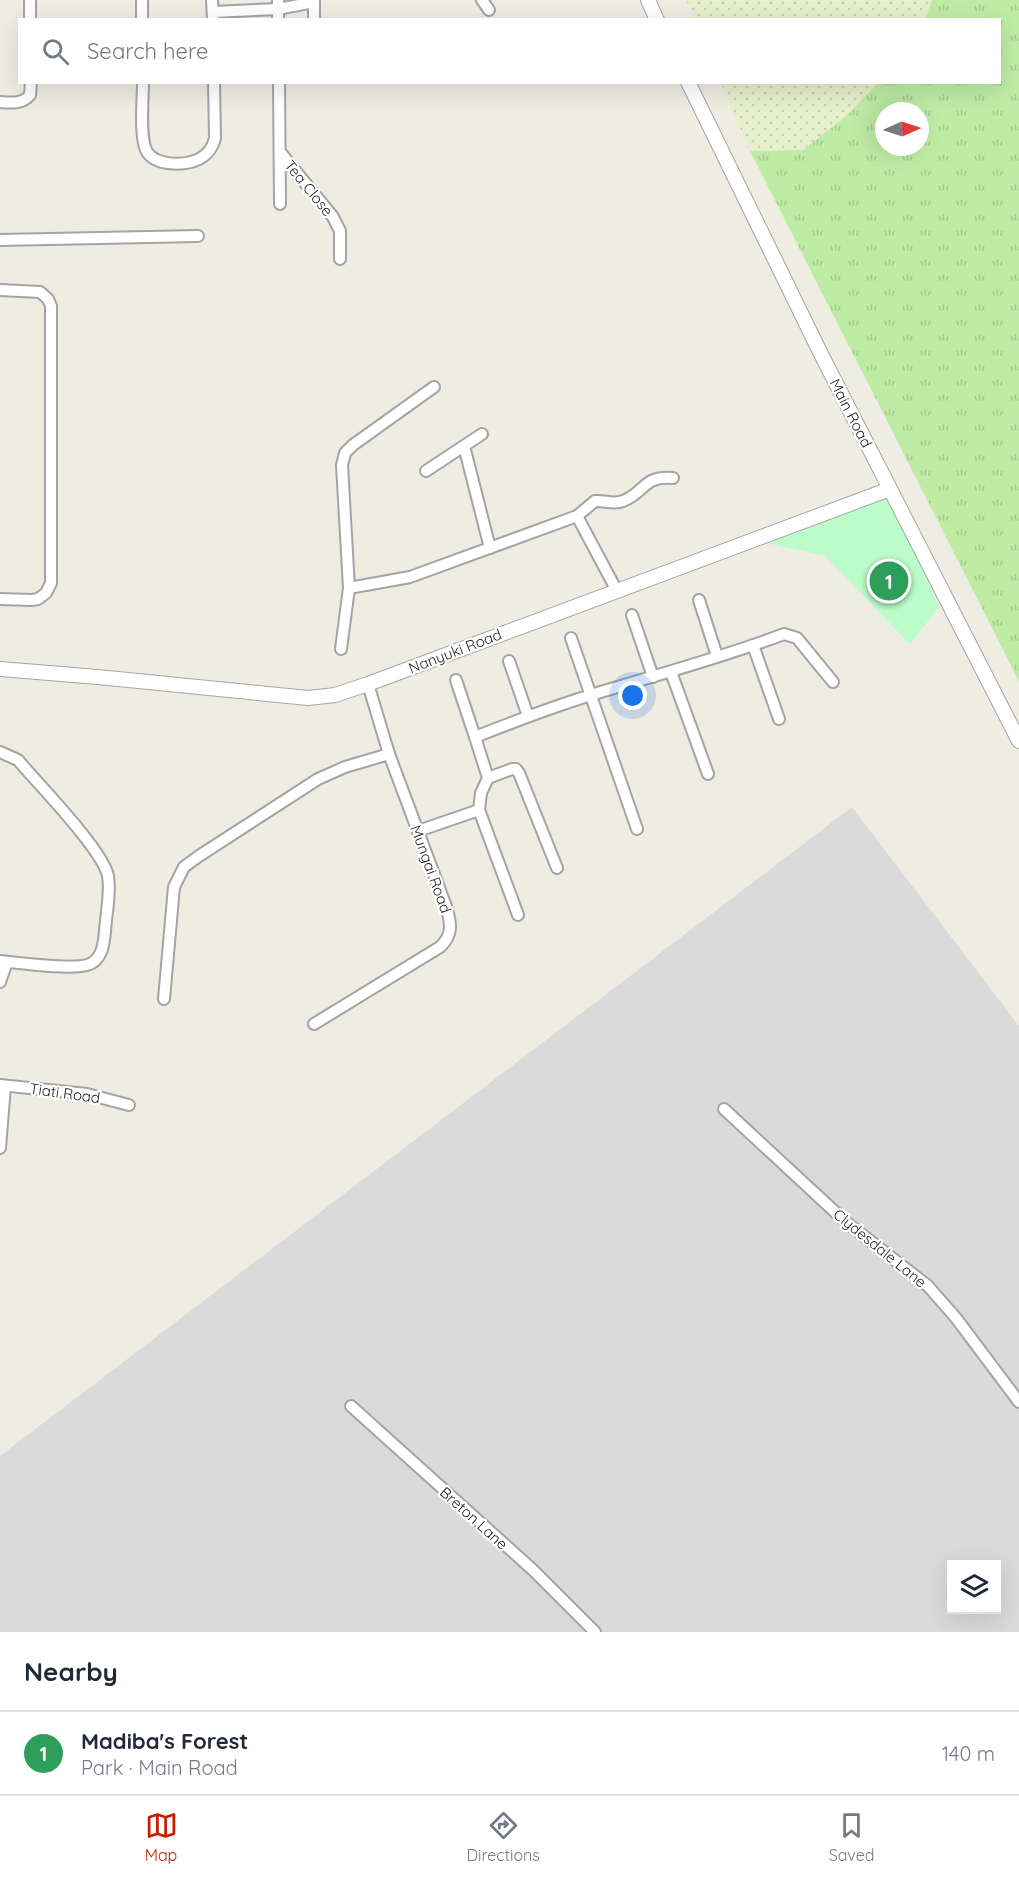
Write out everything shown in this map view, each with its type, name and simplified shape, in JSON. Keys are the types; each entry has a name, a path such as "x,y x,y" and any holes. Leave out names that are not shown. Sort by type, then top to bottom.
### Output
{"street":[{"path":"30,0 30,18"},
{"path":"142,0 142,18"},
{"path":"482,0 489,10"},
{"path":"648,0 656,18"},
{"path":"213,10 278,9 314,1 314,18"},
{"path":"0,102 13,103 26,99 30,94 31,84"},
{"path":"143,84 144,143 151,157 165,163 192,162 200,159 213,145 215,138 214,84"},
{"path":"279,84 279,204"},
{"name":"Main Road","path":"689,84 821,354 1019,741"},
{"name":"Tea Close","path":"280,152 333,217 340,231 340,259"},
{"path":"0,240 198,236"},
{"path":"0,290 40,292 48,299 51,306 52,577 49,589 38,599 0,599"},
{"path":"341,649 349,588 342,465 345,453 353,444 434,387"},
{"path":"426,471 482,434"},
{"path":"464,446 490,548"},
{"path":"349,588 410,577 577,516 595,501 612,504 620,502 649,482 673,478"},
{"name":"Nanyuki Road","path":"0,669 308,698 335,694 368,684 890,489"},
{"path":"577,516 617,591"},
{"path":"699,600 717,656"},
{"path":"632,615 653,677"},
{"path":"475,737 591,695 671,672 784,634 794,635 833,682"},
{"path":"571,638 637,829"},
{"path":"753,645 779,719"},
{"path":"509,661 528,716"},
{"path":"671,672 708,774"},
{"path":"456,680 488,778 481,793 479,810 518,915"},
{"name":"Mungai Road","path":"314,1024 440,946 450,935 447,909 389,754 368,684"},
{"path":"0,752 18,760 100,855 108,876 109,889 104,945 96,961 89,965 76,967 4,962 0,982"},
{"path":"164,999 174,887 184,867 318,779 345,767 389,754"},
{"path":"488,778 512,769 519,773 557,868"},
{"path":"417,831 479,810"},
{"path":"0,1148 3,1086"},
{"name":"Tiati Road","path":"3,1086 87,1094 129,1105"},
{"name":"Clydesdale Lane","path":"723,1109 847,1223 928,1286 956,1318 1019,1402"},
{"name":"Breton Lane","path":"351,1406 533,1570 594,1632"}],"shaded area":[{"path":"852,807 1019,1026 1019,1632 0,1632 0,1456"}],"green space":[{"path":"686,0 932,0 926,18 695,18"},
{"path":"932,0 1019,0 1019,681 750,151 803,150 844,118 877,84 1001,84 1001,18 925,18"},
{"path":"721,84 877,84 844,118 803,150 750,151"},
{"path":"875,497 887,499 897,507 939,607 910,644 825,556 766,543"}],"place":[{"name":"Madiba's Forest","path":"889,581"}]}
